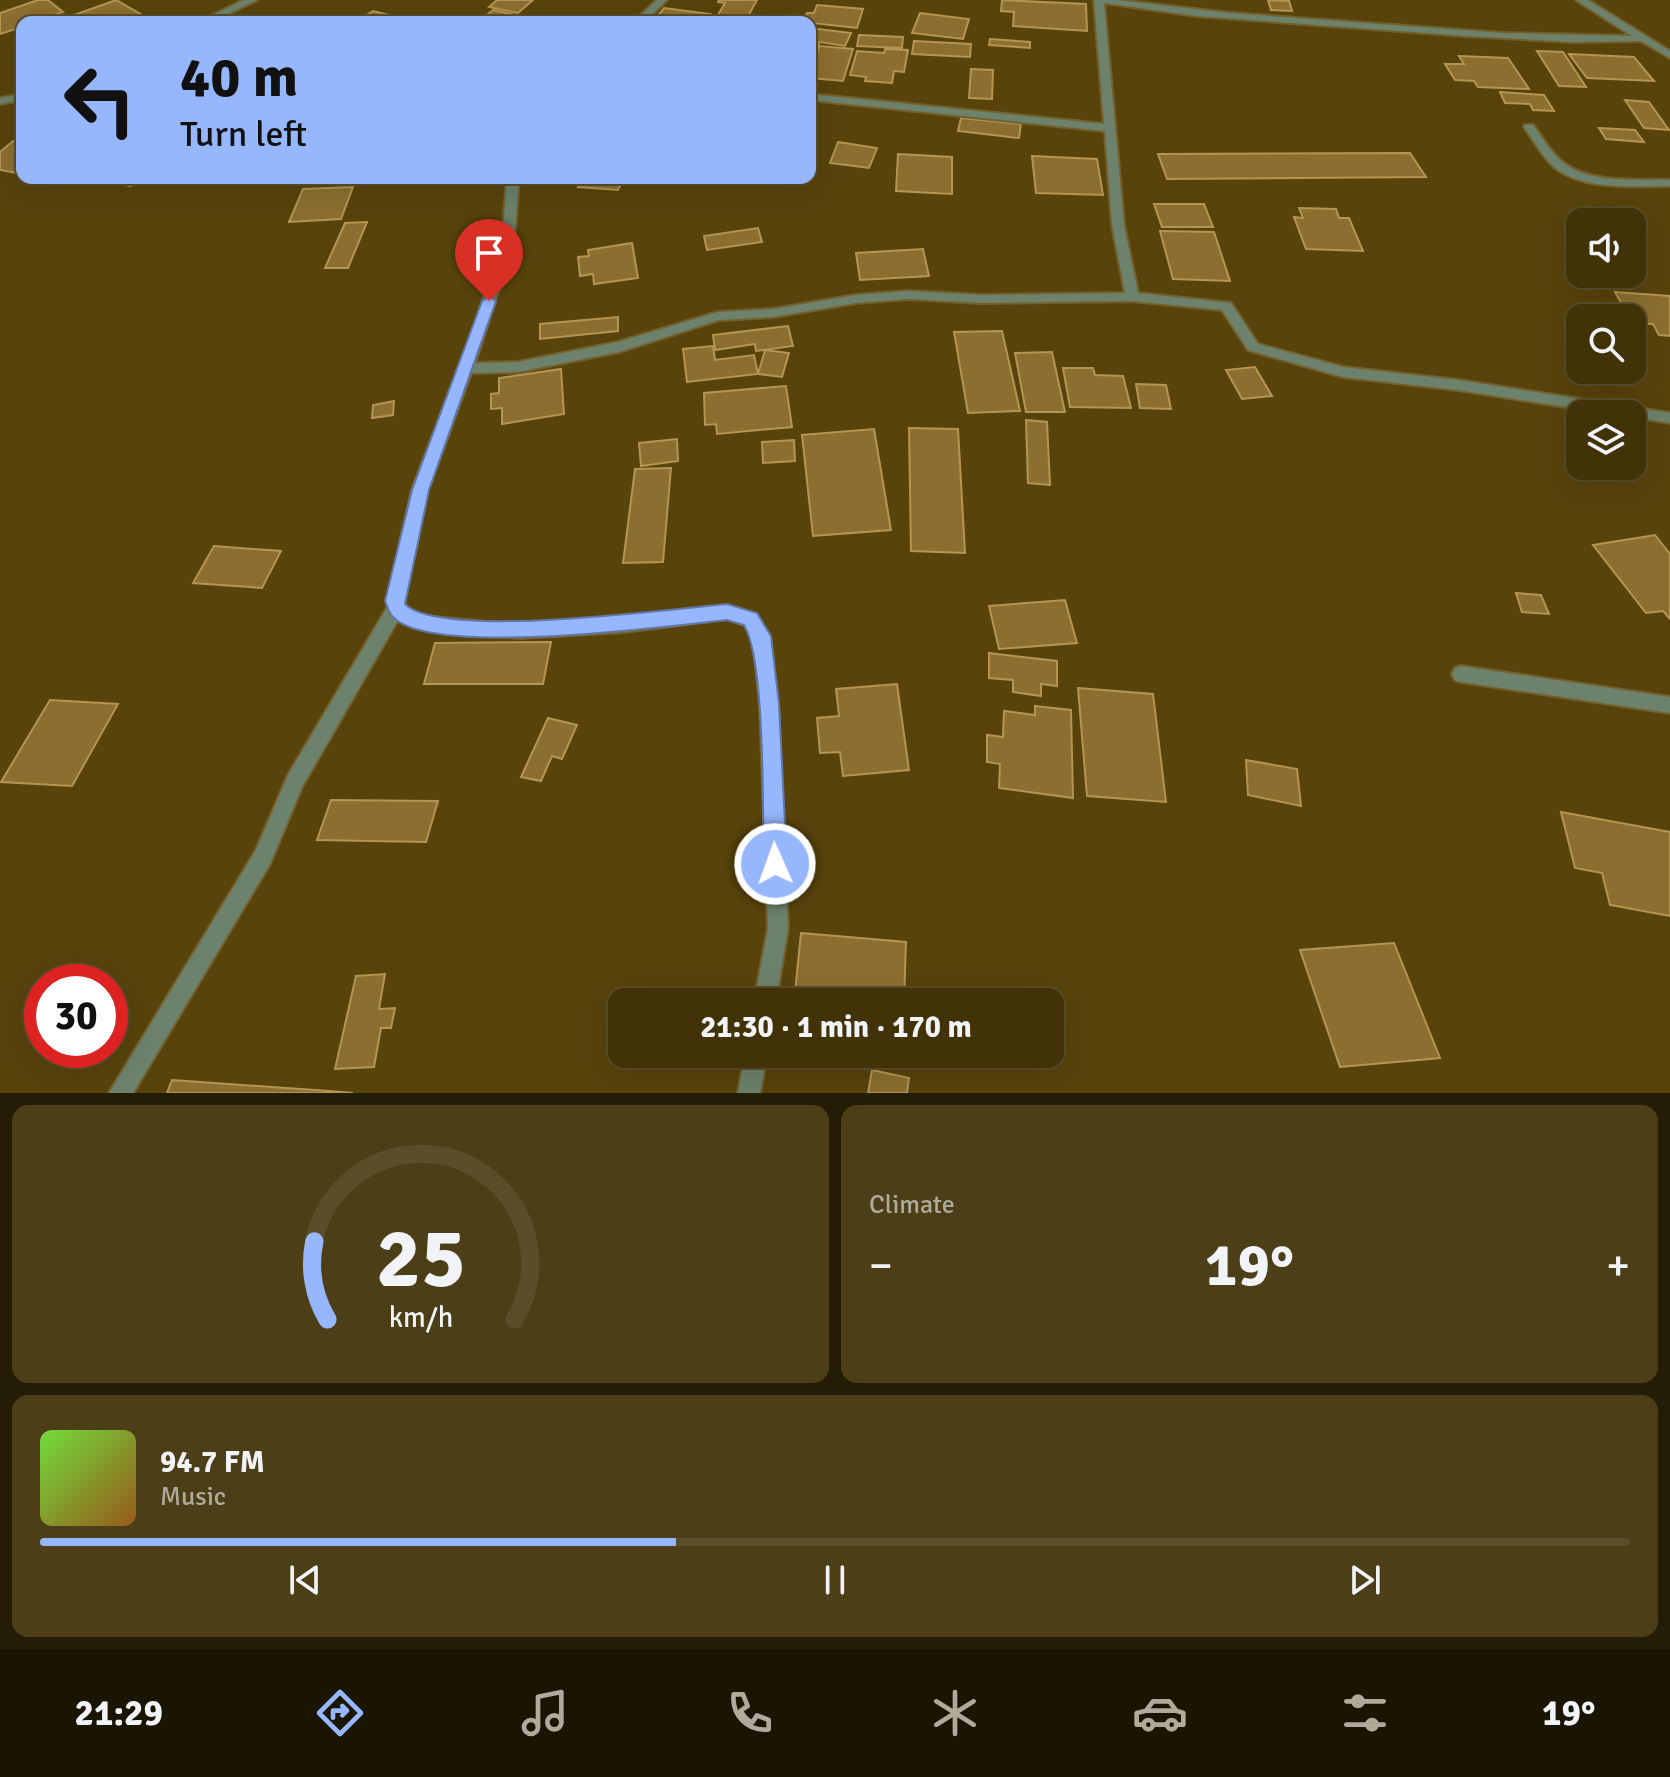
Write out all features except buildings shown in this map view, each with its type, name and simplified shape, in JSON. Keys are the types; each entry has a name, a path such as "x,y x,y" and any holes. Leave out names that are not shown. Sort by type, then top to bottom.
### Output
{"street":[{"path":"216,16 252,0"},
{"path":"645,16 662,0"},
{"path":"1132,297 1118,225 1100,0 1242,17 1483,35 1590,41 1646,38"},
{"path":"1581,0 1670,55"},
{"path":"816,98 1110,128"},
{"path":"1529,127 1561,167 1573,173 1629,182 1670,183"},
{"path":"513,184 508,243 420,490 395,601 401,613 417,621 492,630 532,630 727,612 750,619 761,636 769,704 778,928 767,988"},
{"path":"465,368 518,367 619,347 718,316 773,313 856,299 909,295 982,299 1132,297 1226,306 1253,347 1343,372 1458,385 1670,418"},
{"path":"120,1093 263,857 295,781 397,607"},
{"path":"1461,674 1670,705"},
{"path":"749,1093 753,1068"}],"route":[{"path":"489,301 420,490 395,601 397,607 408,618 417,621 492,630 532,630 727,612 750,619 761,636 769,704 775,864"}]}
